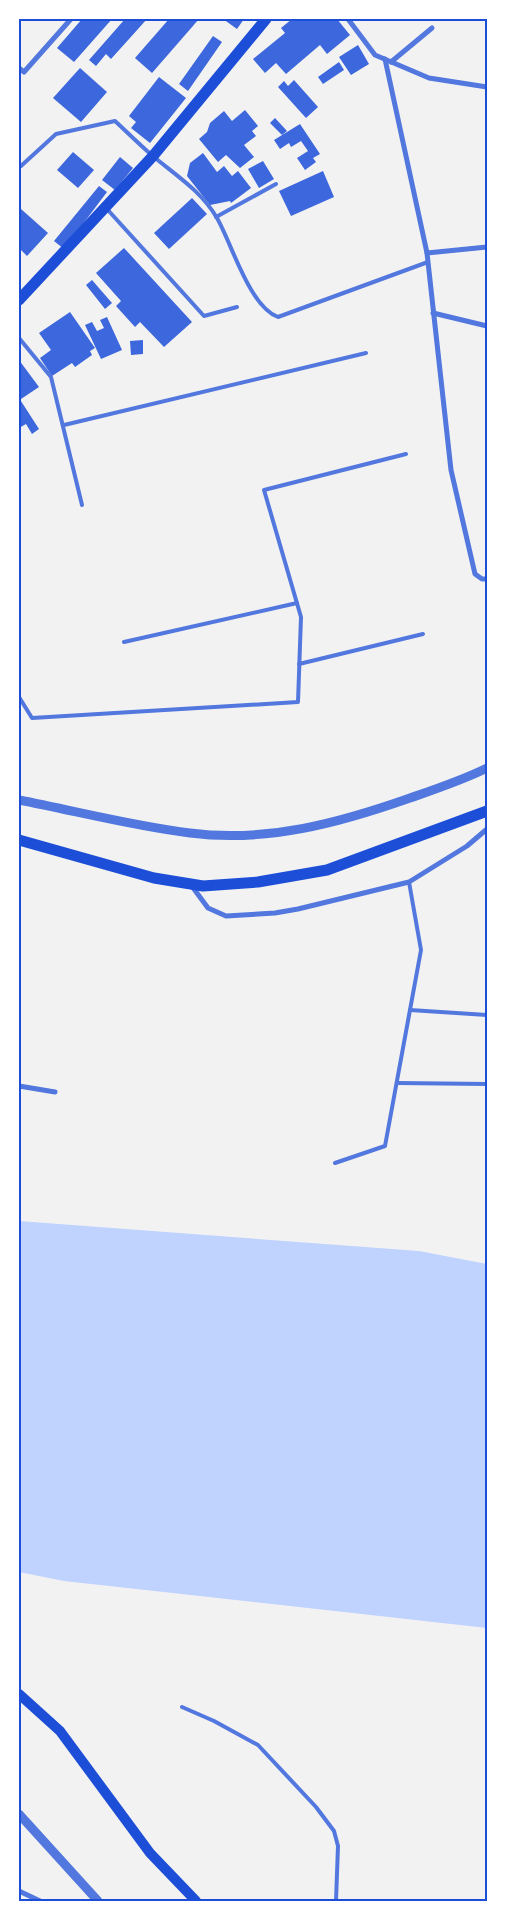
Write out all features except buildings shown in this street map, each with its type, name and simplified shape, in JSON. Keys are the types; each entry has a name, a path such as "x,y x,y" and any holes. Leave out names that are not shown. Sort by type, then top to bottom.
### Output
{"main road":[{"path":"19,300 153,156 266,19"},
{"path":"19,840 154,878 203,886 258,882 327,870 487,811"},
{"path":"19,1694 60,1731 150,1853 196,1901"}],"street":[{"path":"19,68 24,72 71,19"},
{"path":"348,19 375,55 385,60 429,78 487,87"},
{"path":"391,62 432,28"},
{"path":"385,60 427,253 451,470 475,574 482,579 487,579"},
{"path":"427,253 487,246"},
{"path":"433,313 487,326"},
{"path":"19,800 191,833 258,835 342,821 427,792 487,768"},
{"path":"190,885 208,908 226,916 290,910 410,882 467,846 487,829"},
{"path":"19,1086 55,1092"},
{"path":"19,1814 98,1901"},
{"path":"19,1891 40,1901"}],"lane":[{"path":"21,166 56,134 115,121 153,156 194,189 216,217 233,255 257,299 278,317 428,262"},
{"path":"216,217 276,184"},
{"path":"106,207 204,316 237,307"},
{"path":"19,338 51,377 82,506"},
{"path":"64,426 366,353"},
{"path":"19,697 32,718 298,702 301,618 264,490 406,454"},
{"path":"124,642 297,603"},
{"path":"299,664 423,634"},
{"path":"334,1163 385,1146 421,950 410,882"},
{"path":"410,1010 487,1015"},
{"path":"397,1083 487,1084"},
{"path":"182,1707 229,1728 258,1745 316,1807 334,1831 338,1846 336,1901"}],"water":[{"path":"19,1221 419,1251 487,1264 487,1628 64,1581 19,1572"}]}
